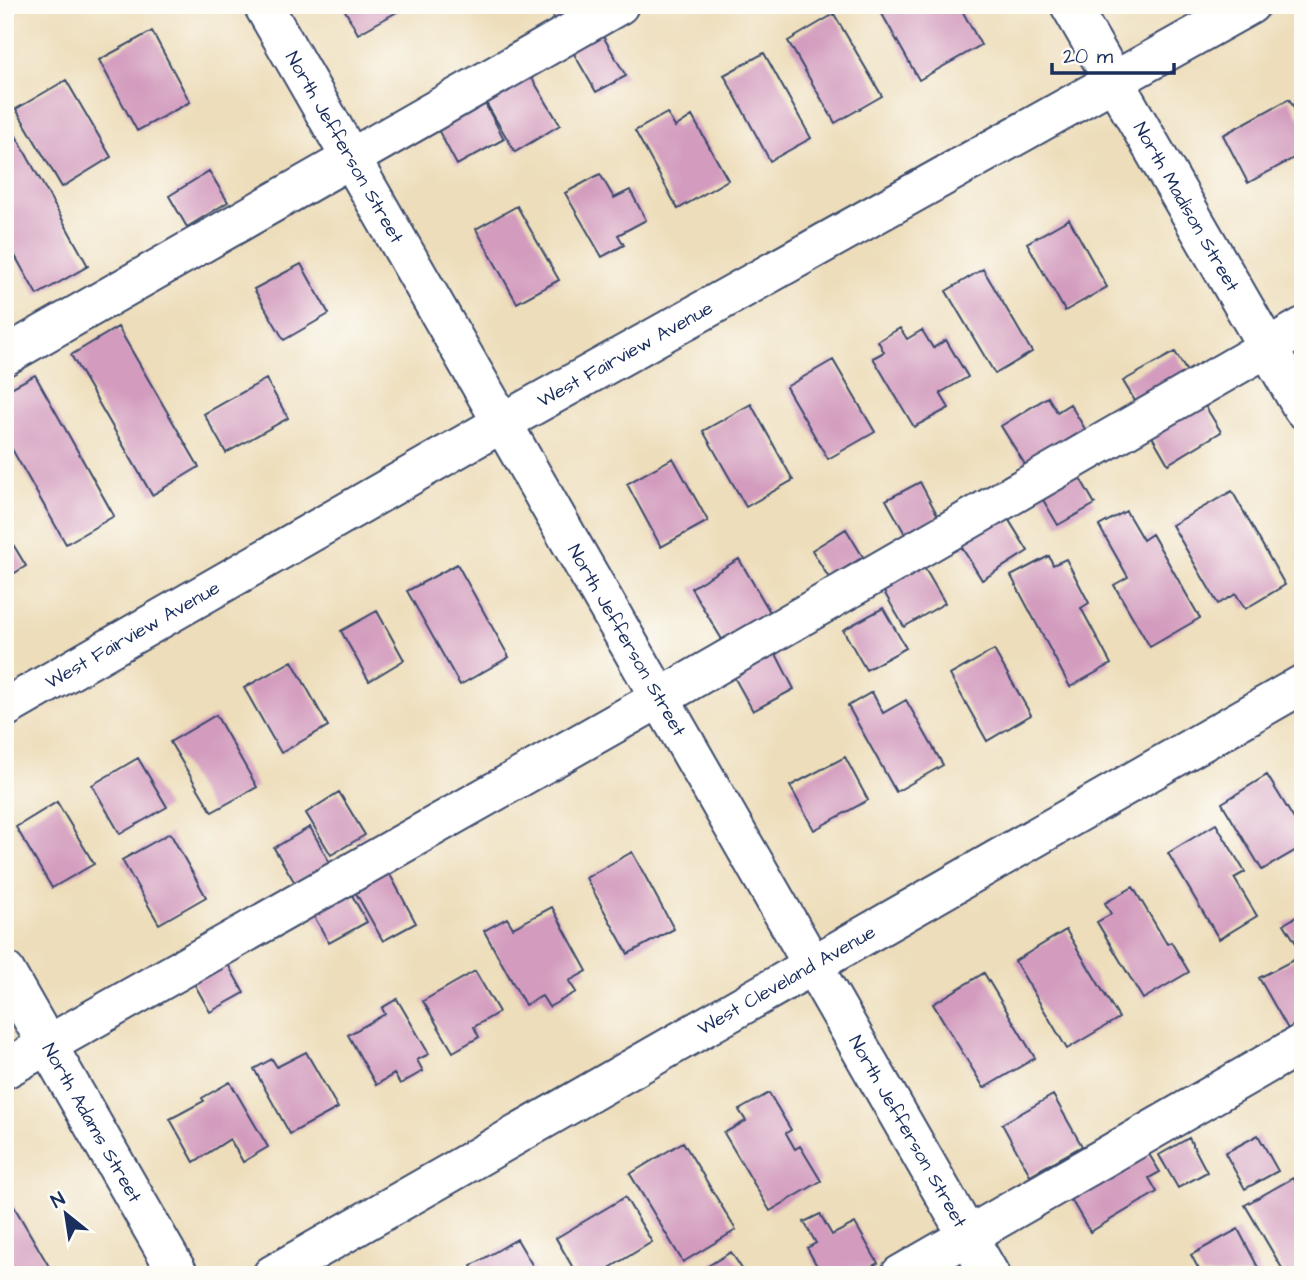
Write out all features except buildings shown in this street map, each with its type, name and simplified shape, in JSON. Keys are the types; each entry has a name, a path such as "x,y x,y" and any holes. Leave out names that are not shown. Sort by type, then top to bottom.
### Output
{"street":[{"name":"North Jefferson Street","path":"262,5 990,1275"},
{"path":"5,356 619,5"},
{"name":"North Madison Street","path":"1070,5 1303,409"},
{"name":"West Fairview Avenue","path":"5,708 502,423 1250,5"},
{"path":"5,1069 660,698 1303,327"},
{"name":"West Cleveland Avenue","path":"272,1275 1303,684"},
{"name":"North Adams Street","path":"5,971 179,1275"},
{"path":"900,1275 1303,1043"}]}
